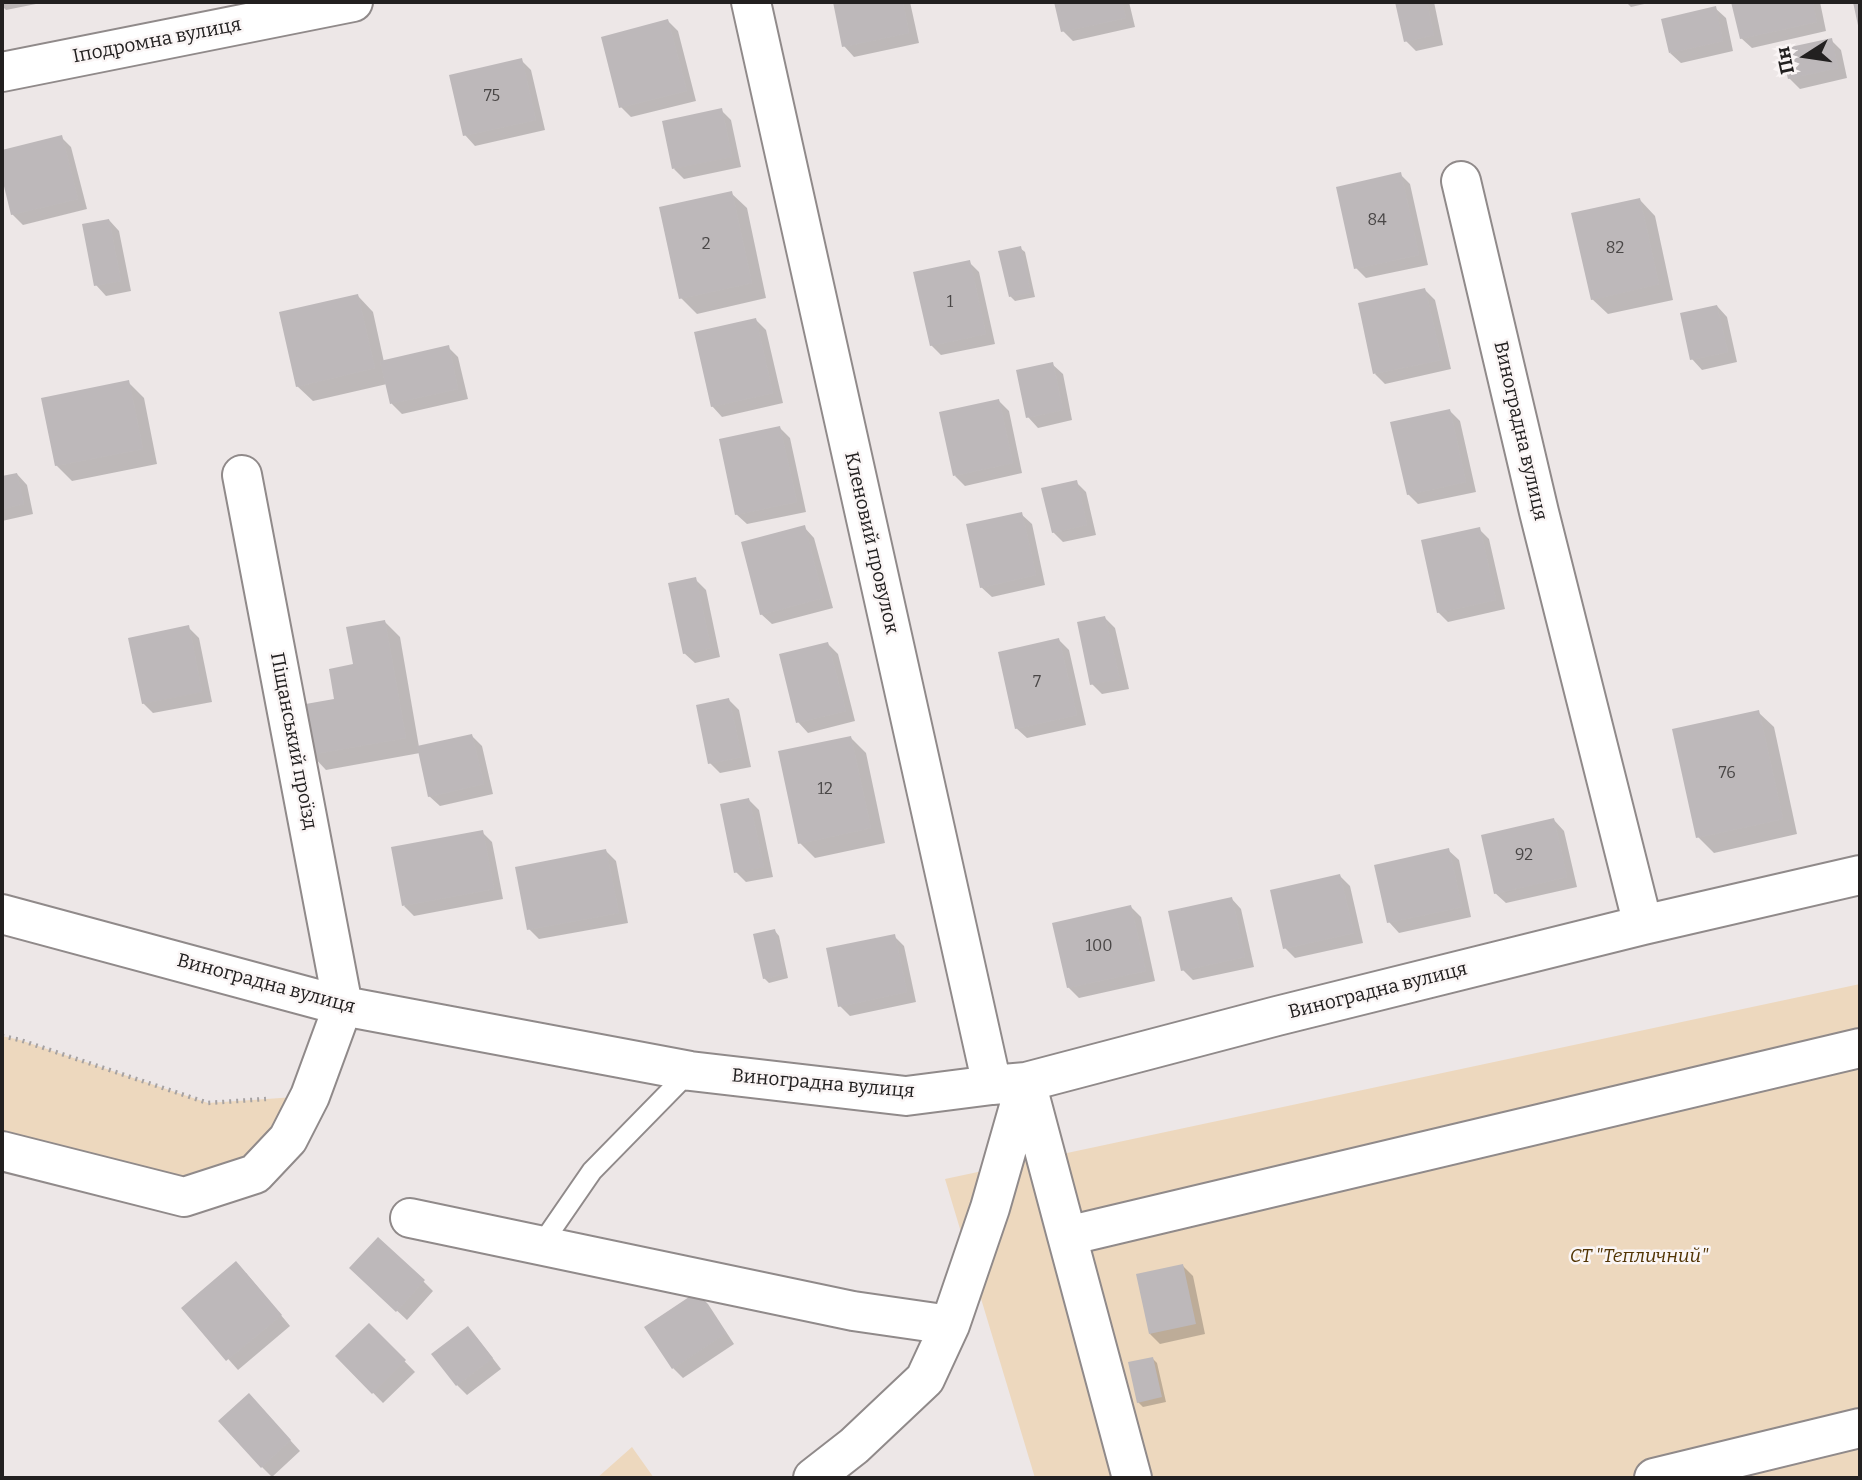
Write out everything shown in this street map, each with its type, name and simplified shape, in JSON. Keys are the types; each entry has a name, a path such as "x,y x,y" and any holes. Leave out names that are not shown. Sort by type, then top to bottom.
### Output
{"street":[{"name":"Іподромна вулиця","path":"2,72 191,17 353,2"},
{"name":"Кленовий провулок","path":"751,2 1009,1083 1067,1236 1132,1478"},
{"name":"Виноградна вулиця","path":"1461,181 1539,512 1643,925"},
{"name":"Піщанський проїзд","path":"242,475 343,1006"},
{"name":"Виноградна вулиця","path":"2,914 343,1006 690,1072 906,1096 1009,1083 1643,925 1860,875"},
{"path":"2,1151 184,1196 255,1174 288,1139 310,1096 343,1006"},
{"path":"1067,1236 1860,1048"},
{"path":"813,1478 854,1446 925,1378 950,1325 990,1208 1009,1083"},
{"path":"410,1218 853,1311 950,1325"},
{"path":"1654,1478 1860,1428"}],"lane":[{"path":"541,1245 592,1171 690,1072"}],"path":[{"path":"2,1036 208,1103 310,1096"}],"green space":[{"name":"СТ \"Тепличний\"","path":"1860,984 1860,1478 1035,1478 945,1179"},
{"path":"2,1036 208,1103 310,1096 288,1139 184,1197 2,1151"},
{"path":"632,1447 654,1478 597,1478"}],"building":[{"path":"833,2 903,2 909,33 842,47"},
{"path":"1054,2 1122,2 1126,18 1061,32"},
{"path":"1395,2 1427,2 1434,35 1404,42"},
{"path":"1731,2 1813,2 1817,22 1740,39"},
{"path":"1853,2 1860,2 1860,30 1859,30"},
{"path":"1716,6 1723,41 1669,53 1661,19"},
{"path":"668,19 687,91 619,108 601,37"},
{"path":"1832,38 1838,68 1788,79 1781,49"},
{"path":"522,58 536,120 463,136 449,75"},
{"path":"722,108 732,157 672,169 662,121"},
{"path":"62,135 78,199 11,215 2,178 2,150"},
{"path":"1401,172 1419,255 1354,269 1336,187"},
{"path":"732,191 752,283 679,299 659,207"},
{"path":"1640,198 1659,284 1591,300 1571,213"},
{"path":"109,219 121,281 94,286 82,224"},
{"path":"1021,246 1031,293 1009,297 998,251"},
{"path":"970,260 986,334 930,346 913,272"},
{"path":"1425,288 1442,360 1373,374 1358,303"},
{"path":"358,294 375,368 296,387 279,312"},
{"path":"1717,305 1728,352 1690,360 1680,313"},
{"path":"756,318 773,393 711,407 694,332"},
{"path":"449,345 458,389 390,404 380,361"},
{"path":"1053,362 1063,410 1026,418 1016,370"},
{"path":"129,380 143,449 55,466 41,398"},
{"path":"999,399 1013,463 953,476 939,412"},
{"path":"1450,409 1466,482 1407,495 1390,422"},
{"path":"780,426 797,502 735,515 719,439"},
{"path":"17,473 24,504 2,509 2,476"},
{"path":"1077,480 1087,525 1052,533 1041,488"},
{"path":"1022,512 1036,575 980,588 966,524"},
{"path":"805,525 823,598 760,615 741,542"},
{"path":"1480,527 1496,600 1437,613 1421,540"},
{"path":"696,577 711,648 683,654 668,583"},
{"path":"1105,616 1120,679 1090,685 1077,622"},
{"path":"385,620 406,738 309,755 300,705 334,699 329,669 353,664 346,627"},
{"path":"189,625 202,692 142,704 128,638"},
{"path":"1059,638 1077,715 1015,729 998,652"},
{"path":"828,642 846,711 796,723 779,654"},
{"path":"729,698 742,757 708,764 696,705"},
{"path":"1759,710 1783,819 1696,838 1672,729"},
{"path":"472,734 484,784 428,797 417,746"},
{"path":"851,736 871,828 798,844 778,751"},
{"path":"749,798 764,867 734,873 720,804"},
{"path":"1554,818 1567,877 1494,894 1481,835"},
{"path":"483,830 494,889 402,906 391,847"},
{"path":"1449,848 1462,907 1387,923 1374,865"},
{"path":"606,849 619,913 527,930 515,867"},
{"path":"1340,874 1354,933 1283,949 1270,890"},
{"path":"1232,897 1245,957 1181,971 1168,911"},
{"path":"1131,905 1146,971 1067,988 1052,923"},
{"path":"775,929 785,974 763,979 753,934"},
{"path":"895,934 907,992 838,1007 826,948"},
{"path":"378,1237 425,1280 396,1312 349,1268"},
{"path":"236,1261 282,1315 226,1361 181,1308"},
{"path":"1183,1264 1196,1324 1149,1334 1136,1274"},
{"path":"698,1291 726,1333 672,1369 644,1327"},
{"path":"369,1323 406,1360 372,1394 335,1356"},
{"path":"468,1326 493,1358 456,1386 431,1354"},
{"path":"1153,1357 1162,1397 1137,1403 1128,1362"},
{"path":"249,1393 291,1440 261,1468 218,1421"}]}
